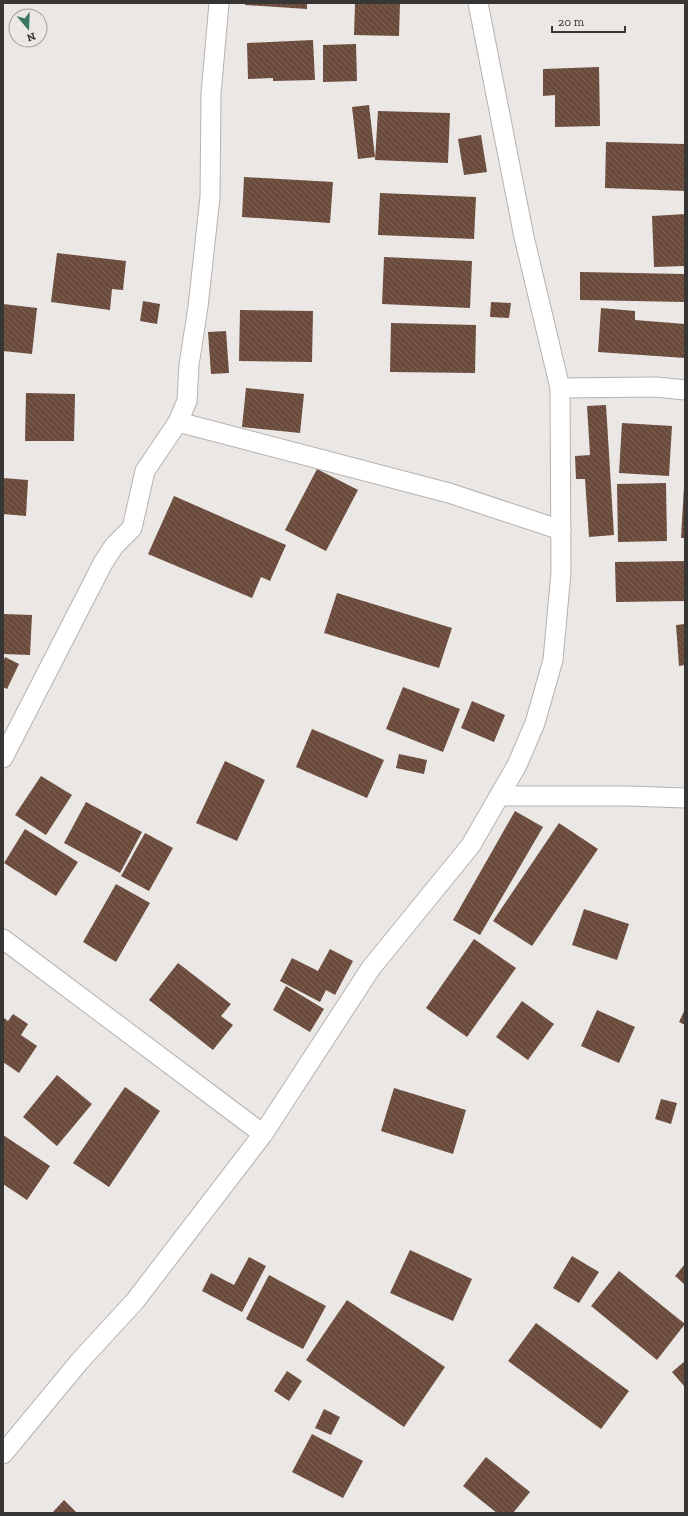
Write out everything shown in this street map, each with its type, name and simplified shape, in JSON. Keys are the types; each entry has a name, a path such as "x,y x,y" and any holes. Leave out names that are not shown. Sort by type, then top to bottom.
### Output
{"street":[{"path":"3,758 103,563 114,546 132,528 145,471 178,422 186,401 189,365 198,307 210,197 211,94 219,3"},
{"path":"3,1453 79,1362 135,1301 263,1134 370,968 471,845 517,765 535,723 553,660 561,572 560,388 524,237 478,3"},
{"path":"560,388 656,387 685,390"},
{"path":"178,422 449,492 561,530"},
{"path":"500,796 685,798"},
{"path":"3,939 263,1134"}],"building":[{"path":"245,3 307,3 307,9 245,5"},
{"path":"355,3 400,3 399,36 354,35"},
{"path":"313,40 315,80 273,81 273,78 248,79 247,43"},
{"path":"356,44 357,81 323,82 323,45"},
{"path":"599,67 600,126 555,127 555,95 543,96 543,69"},
{"path":"369,105 375,157 358,159 352,107"},
{"path":"378,111 450,113 448,163 375,160"},
{"path":"481,135 487,172 464,175 458,139"},
{"path":"606,142 685,144 685,191 605,188"},
{"path":"244,177 333,182 330,223 242,217"},
{"path":"380,193 476,197 474,239 378,235"},
{"path":"685,214 685,266 654,267 652,216"},
{"path":"57,253 126,261 123,290 112,289 110,310 51,302"},
{"path":"384,257 472,261 470,308 382,304"},
{"path":"580,272 685,274 685,302 580,300"},
{"path":"143,301 160,304 157,324 140,321"},
{"path":"491,302 511,303 509,318 490,317"},
{"path":"3,304 37,308 32,354 3,351"},
{"path":"601,308 635,311 635,320 685,324 685,358 598,352"},
{"path":"240,310 313,311 312,362 239,361"},
{"path":"391,323 476,325 475,373 390,372"},
{"path":"226,331 229,373 211,374 208,332"},
{"path":"246,388 304,394 300,433 242,427"},
{"path":"26,393 75,394 74,441 25,441"},
{"path":"606,405 614,535 589,537 585,479 576,479 575,456 590,455 587,406"},
{"path":"622,423 672,426 669,476 619,473"},
{"path":"317,469 358,490 326,551 285,530"},
{"path":"3,478 28,480 26,516 3,514"},
{"path":"666,483 667,541 618,542 617,484"},
{"path":"684,487 685,538 681,538"},
{"path":"174,496 286,545 270,581 261,577 252,598 148,554"},
{"path":"685,561 685,601 616,602 615,562"},
{"path":"337,593 452,628 439,668 324,633"},
{"path":"3,614 32,615 30,655 3,654"},
{"path":"685,624 685,665 679,666 676,625"},
{"path":"5,657 19,664 7,689 3,687 3,662"},
{"path":"403,687 460,709 443,752 386,729"},
{"path":"472,701 505,715 494,742 461,728"},
{"path":"312,729 384,760 367,798 296,767"},
{"path":"399,754 427,760 424,774 396,768"},
{"path":"225,761 265,780 237,841 196,823"},
{"path":"41,776 72,795 46,835 15,815"},
{"path":"86,802 142,832 120,873 64,843"},
{"path":"515,811 543,827 480,935 453,920"},
{"path":"559,823 598,849 532,946 493,921"},
{"path":"25,829 78,862 56,896 4,863"},
{"path":"145,833 173,848 149,891 121,876"},
{"path":"116,884 150,903 116,962 83,942"},
{"path":"584,909 629,924 617,960 572,945"},
{"path":"474,939 516,968 467,1037 426,1008"},
{"path":"330,949 353,961 335,995 326,990 320,1002 280,981 292,958 318,971"},
{"path":"178,963 231,1004 221,1016 233,1025 213,1050 149,1000"},
{"path":"286,986 324,1009 310,1032 273,1010"},
{"path":"522,1001 554,1024 528,1060 496,1037"},
{"path":"685,1009 685,1025 679,1022"},
{"path":"597,1010 635,1027 619,1063 581,1046"},
{"path":"13,1014 28,1024 21,1035 37,1046 19,1073 3,1062 3,1017 8,1021"},
{"path":"57,1075 92,1104 57,1146 23,1117"},
{"path":"125,1087 160,1111 109,1187 73,1163"},
{"path":"394,1088 466,1110 453,1154 381,1131"},
{"path":"661,1099 677,1103 671,1124 655,1119"},
{"path":"3,1135 50,1166 27,1200 3,1184"},
{"path":"410,1250 472,1279 453,1321 390,1293"},
{"path":"572,1256 599,1272 579,1303 553,1288"},
{"path":"249,1257 266,1266 242,1312 202,1291 211,1273 234,1285"},
{"path":"685,1264 685,1285 675,1276"},
{"path":"619,1271 685,1324 657,1360 591,1306"},
{"path":"269,1275 326,1306 303,1349 246,1319"},
{"path":"347,1300 445,1367 404,1427 306,1360"},
{"path":"536,1323 629,1391 601,1429 508,1361"},
{"path":"685,1361 685,1387 672,1372"},
{"path":"287,1371 302,1381 289,1401 274,1391"},
{"path":"324,1409 340,1417 331,1435 315,1428"},
{"path":"312,1434 363,1461 343,1498 292,1472"},
{"path":"486,1457 530,1492 513,1513 497,1513 463,1486"},
{"path":"64,1500 77,1513 52,1513"}]}
